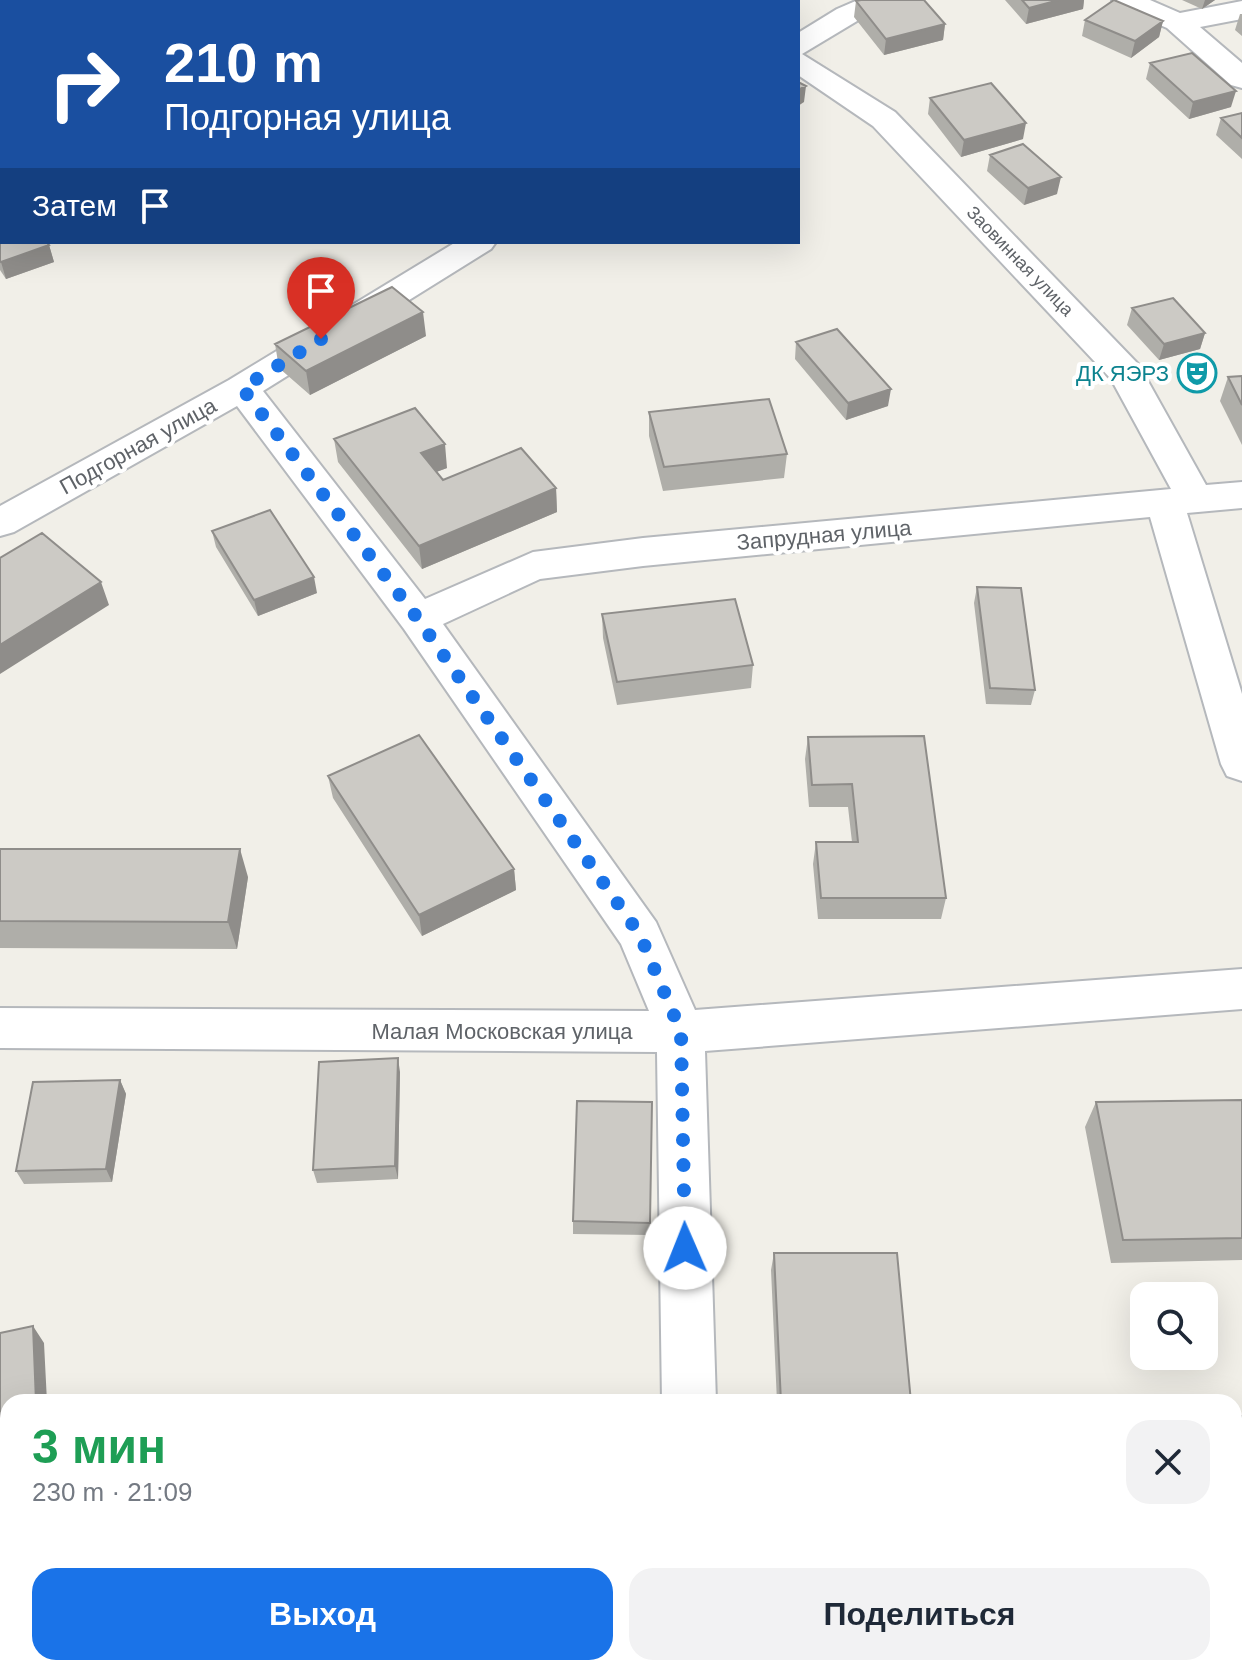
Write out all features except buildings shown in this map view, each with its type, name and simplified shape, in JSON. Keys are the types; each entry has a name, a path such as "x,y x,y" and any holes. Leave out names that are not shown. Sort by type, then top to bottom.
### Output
{"street":[{"path":"800,45 847,15 883,0"},
{"path":"1126,0 1177,22 1242,79"},
{"path":"1177,22 1242,10"},
{"name":"Заовинная улица","path":"800,63 884,119 1126,373 1180,502 1242,764"},
{"name":"Подгорная улица","path":"0,523 242,388 476,244"},
{"path":"242,388 418,619 640,935 681,1032 689,1394"},
{"name":"Запрудная улица","path":"418,619 533,566 643,552 1242,495"},
{"name":"Малая Московская улица","path":"0,1028 681,1032 1242,989"}],"place":[{"name":"ДК ЯЭРЗ","path":"1197,373"}],"route":[{"path":"321,339 242,388 418,619 640,935 681,1032 685,1248"}]}
